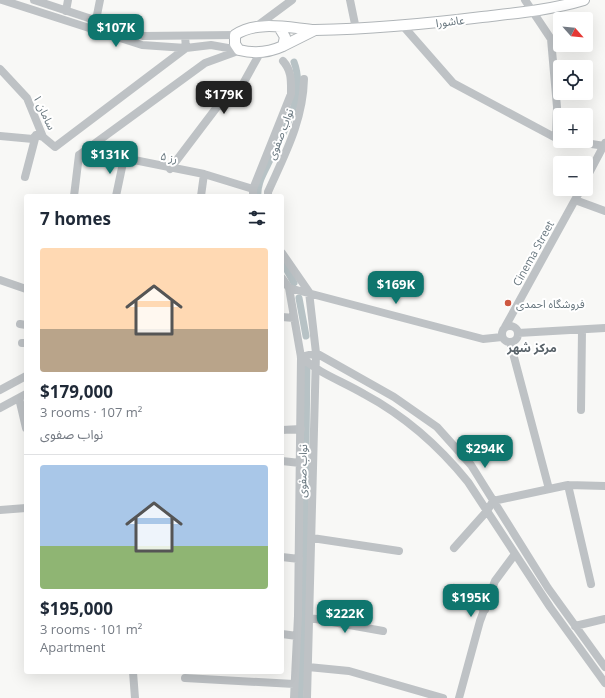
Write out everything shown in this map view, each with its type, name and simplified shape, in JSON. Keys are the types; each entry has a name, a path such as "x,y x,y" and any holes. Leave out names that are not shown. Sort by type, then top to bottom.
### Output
{"main road":[{"name":"عاشورا","path":"257,26 315,30 404,27 533,12 584,0"},
{"path":"257,26 242,30 235,35 235,44 239,50 260,53 283,46 315,30"},
{"path":"279,27 285,37 283,46"}],"street":[{"path":"2,0 142,46 186,48 211,46 239,50"},
{"path":"34,0 143,36 213,34 235,35"},
{"path":"66,11 68,0"},
{"path":"96,20 100,0"},
{"path":"257,26 292,0"},
{"path":"350,0 356,29"},
{"path":"525,0 551,39 557,108"},
{"path":"404,27 453,83 553,136"},
{"path":"185,36 186,48"},
{"name":"سامان ۱","path":"0,69 27,98 40,136 55,147 186,48"},
{"path":"74,194 79,155 205,62 239,50"},
{"path":"170,169 218,107 234,100 260,53"},
{"name":"نواب صفوی","path":"253,192 291,94 289,68 283,61"},
{"name":"نواب صفوی","path":"268,194 300,116 304,96 304,78"},
{"path":"0,136 34,139 40,136"},
{"path":"25,177 40,136"},
{"path":"593,144 604,145 593,166"},
{"name":"رز ۵","path":"79,155 124,158 170,169 204,174 253,192"},
{"path":"116,194 124,158"},
{"path":"201,194 204,174"},
{"name":"Cinema Street","path":"505,327 577,196"},
{"path":"575,200 605,212"},
{"name":"نواب صفوی","path":"284,256 309,292 316,353 307,698"},
{"path":"0,280 24,288"},
{"name":"نواب صفوی","path":"284,281 289,288 301,357 299,559 294,698"},
{"path":"289,288 309,292 483,339 502,337 510,342 549,489"},
{"path":"284,317 294,318"},
{"path":"502,337 502,331 505,327 514,327 518,333"},
{"path":"518,333 605,328"},
{"path":"581,410 582,330"},
{"path":"510,342 516,338 518,333"},
{"path":"301,357 316,353 394,397 437,428 471,465 548,588 605,667"},
{"path":"301,357 315,369 364,393 415,426 454,464 468,482 515,554 605,683"},
{"path":"0,390 24,377"},
{"path":"0,408 23,396 24,407"},
{"path":"284,430 301,429"},
{"path":"284,461 300,463"},
{"path":"568,485 590,584"},
{"path":"454,548 493,501 568,485 605,486"},
{"path":"0,510 24,508"},
{"path":"312,538 399,551"},
{"path":"459,698 484,610 495,581 515,554"},
{"path":"284,558 299,559"},
{"path":"454,588 484,610"},
{"path":"310,618 383,631"},
{"path":"575,626 605,619"},
{"path":"284,634 297,636"},
{"path":"308,667 349,671 443,698"},
{"path":"133,674 135,698"},
{"path":"185,678 294,684"}],"waterway":[{"path":"258,194 258,187 286,128 295,101 297,75 294,62"},
{"path":"284,265 294,283"},
{"path":"299,298 306,336"},
{"path":"300,698 304,618 307,361"}],"place":[{"name":"فروشگاه احمدی","path":"508,303"}],"district":[{"name":"مرکز شهر","path":"532,347"}]}
